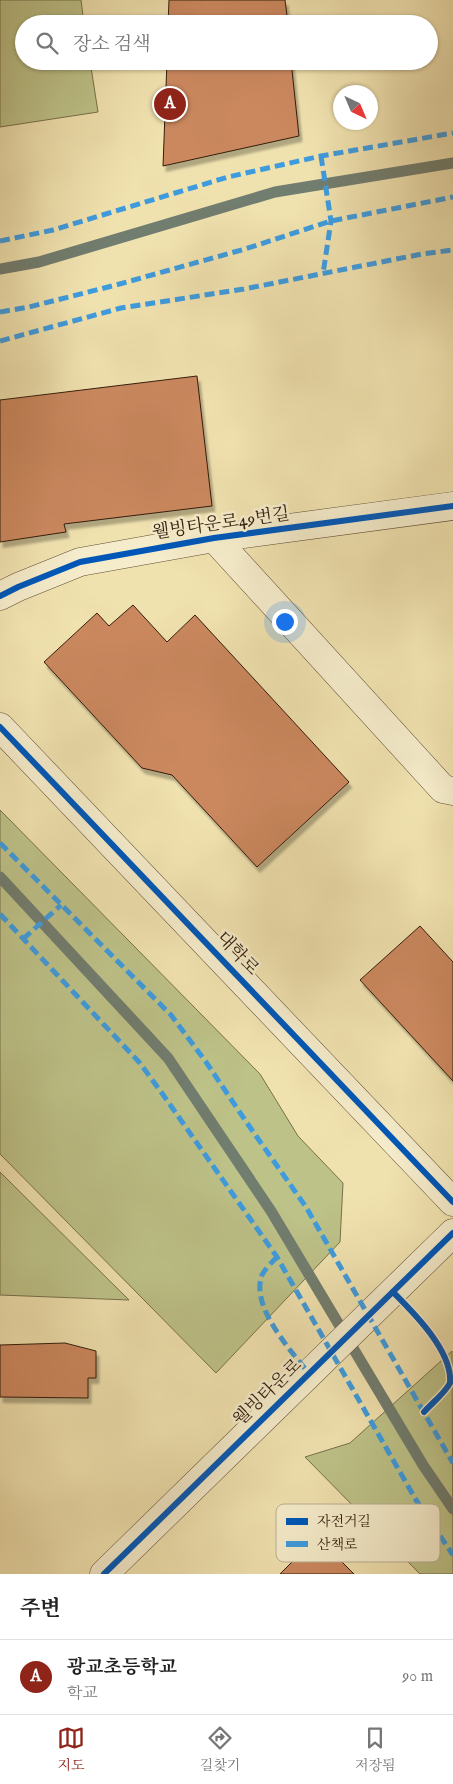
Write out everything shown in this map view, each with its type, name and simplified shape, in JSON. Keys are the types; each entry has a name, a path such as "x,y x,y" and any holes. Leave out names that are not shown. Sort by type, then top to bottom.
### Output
{"street":[{"name":"웰빙타운로49번길","path":"0,596 80,562 214,538 453,506"},
{"name":"웰빙타운로49번길","path":"214,538 444,789 453,791"},
{"name":"대학로","path":"0,727 453,1202"},
{"name":"웰빙타운로","path":"104,1574 453,1233"}],"green space":[{"path":"0,0 81,0 83,15 15,15 15,70 91,70 98,112 0,127"},
{"path":"0,810 260,1074 298,1136 343,1183 340,1242 216,1373 0,1154"},
{"path":"0,1172 129,1300 0,1295"},
{"path":"452,1351 453,1574 420,1574 408,1562 440,1562 440,1504 351,1504 305,1457 350,1443"}],"building":[{"path":"169,0 285,0 287,15 168,15"},
{"path":"167,70 292,70 299,136 163,166"},
{"path":"197,376 212,506 64,524 66,532 0,542 0,400"},
{"path":"133,605 167,642 195,615 349,782 257,867 172,775 142,768 44,662 97,613 109,626"},
{"path":"420,926 453,962 453,1081 360,980"},
{"path":"65,1343 96,1351 96,1378 88,1378 88,1398 0,1397 0,1345"},
{"path":"292,1562 342,1562 354,1574 280,1574"}],"waterway":[{"path":"0,269 39,262 275,192 453,163"},
{"path":"0,877 168,1058 271,1211 423,1465 453,1509"}],"marked path":[{"path":"0,241 53,230 228,177 321,156 453,133"},
{"path":"321,156 331,221 323,274"},
{"path":"0,312 29,307 116,285 245,249 331,221 453,197"},
{"path":"0,341 121,308 244,289 422,254 453,250"},
{"path":"0,843 171,1015 206,1062 306,1207 453,1463"},
{"path":"23,939 61,905"},
{"path":"0,914 139,1062 159,1089 277,1257 419,1504"},
{"path":"277,1257 262,1275 260,1287 262,1301 274,1328 309,1374"},
{"path":"440,1536 453,1555"}],"cycle path":[{"path":"0,596 80,562 214,538 453,506"},
{"path":"0,727 453,1202"},
{"path":"104,1574 453,1233"},
{"path":"393,1292 430,1333 445,1358 449,1371 450,1383 448,1387 424,1412"}],"place":[{"name":"광교초등학교","path":"170,104"}]}
